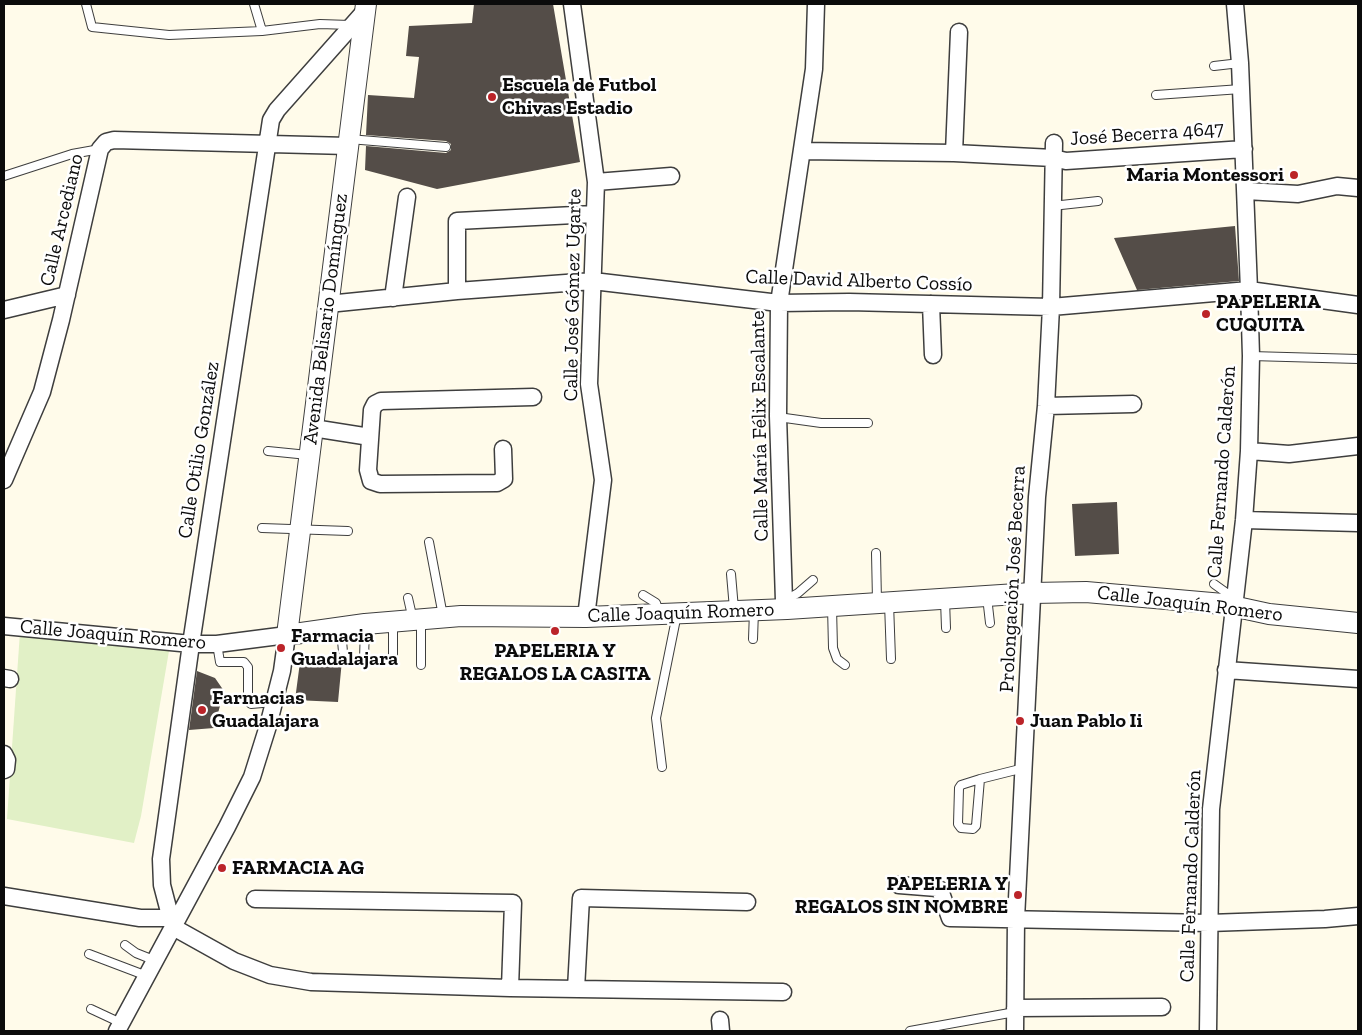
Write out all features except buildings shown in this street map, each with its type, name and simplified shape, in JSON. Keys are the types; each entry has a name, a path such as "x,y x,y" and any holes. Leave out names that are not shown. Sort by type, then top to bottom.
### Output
{"street":[{"name":"Calle José Gómez Ugarte","path":"572,4 596,182 589,384 603,480 586,617"},
{"name":"Calle María Félix Escalante","path":"786,605 778,416 779,304 814,68 816,4"},
{"name":"Calle Fernando Calderón","path":"1208,1031 1211,809 1244,520 1249,451 1251,356 1246,191 1240,64 1234,4"},
{"name":"Avenida Belisario Domínguez","path":"287,635 348,142 361,14"},
{"name":"Calle Otilio González","path":"172,922 162,885 161,858 191,644 271,120 277,110 361,14"},
{"path":"954,153 958,32"},
{"name":"Calle Arcediano","path":"4,480 42,392 67,295 100,149 106,142 114,140 267,143 348,142"},
{"name":"José Becerra 4647","path":"802,151 954,153 1053,151 1066,161 1244,149"},
{"name":"Prolongación José Becerra","path":"1015,1031 1016,919 1032,594 1037,498 1046,406 1051,307 1053,151"},
{"path":"596,182 671,176"},
{"path":"1246,191 1298,194 1337,186 1358,188"},
{"path":"393,298 407,197"},
{"path":"457,291 457,221 594,214"},
{"name":"Calle David Alberto Cossío","path":"328,304 457,291 593,281 779,304 849,302 1051,307 1249,290 1358,305"},
{"path":"4,310 67,295"},
{"path":"932,304 932,355"},
{"path":"503,449 504,479 497,483 380,484 371,481 368,470 372,410 375,404 381,401 532,397"},
{"path":"1046,406 1133,404"},
{"path":"313,428 370,437"},
{"path":"1249,451 1289,454 1358,446"},
{"path":"1244,520 1358,523"},
{"name":"Calle Joaquín Romero","path":"4,626 191,644 217,644 365,624 461,616 586,617 668,614 744,611 786,605 832,607 1086,592 1234,602 1269,614 1358,623"},
{"path":"119,1027 156,960 172,922 228,827 252,777 282,671 287,635"},
{"path":"1226,670 1358,679"},
{"path":"4,754 7,760 4,770"},
{"path":"899,885 937,888 940,890 950,918 1209,922 1325,919 1358,916"},
{"path":"4,896 172,922 234,961 270,975 311,982 510,988 783,992"},
{"path":"576,989 581,898 747,902"},
{"path":"255,899 513,903 510,988"},
{"path":"165,942 198,940"},
{"path":"1015,1010 1162,1007"}],"lane":[{"path":"86,4 92,27 169,35 262,32 320,24 361,14"},
{"path":"254,4 262,32"},
{"path":"1214,66 1240,64"},
{"path":"1156,95 1241,89"},
{"path":"348,142 446,147"},
{"path":"4,176 72,154 100,149"},
{"path":"1052,206 1098,201"},
{"path":"1251,356 1358,360"},
{"path":"778,416 821,423 868,422"},
{"path":"268,451 309,455"},
{"path":"262,528 348,531"},
{"path":"429,542 443,618"},
{"path":"876,553 891,659"},
{"path":"731,574 753,639"},
{"path":"786,605 813,580"},
{"path":"1214,584 1234,602"},
{"path":"643,594 668,614 656,718 662,767"},
{"path":"987,597 990,623"},
{"path":"408,598 417,619 421,665"},
{"path":"945,600 946,628"},
{"path":"832,607 833,648 837,659 845,665"},
{"path":"393,621 393,655"},
{"path":"364,659 365,624"},
{"path":"341,627 343,652"},
{"path":"217,644 220,662 244,662 248,666 249,702 251,704 274,702"},
{"path":"980,779 976,826 973,829 961,828 958,824 959,788 962,784 980,779 1024,768"},
{"path":"125,945 136,953 156,960"},
{"path":"89,954 147,976"},
{"path":"91,1009 119,1027"},
{"path":"910,1031 1015,1010"}],"green space":[{"path":"20,632 170,645 141,816 134,843 7,819"}],"place":[{"name":"Escuela de Futbol Chivas Estadio","path":"492,97"},
{"name":"Maria Montessori","path":"1294,175"},
{"name":"PAPELERIA CUQUITA","path":"1206,314"},
{"name":"PAPELERIA Y REGALOS LA CASITA","path":"555,631"},
{"name":"Farmacia Guadalajara","path":"281,648"},
{"name":"Farmacias Guadalajara","path":"202,710"},
{"name":"Juan Pablo Ii","path":"1020,721"},
{"name":"FARMACIA AG","path":"222,868"},
{"name":"PAPELERIA Y REGALOS SIN NOMBRE","path":"1018,895"}]}
